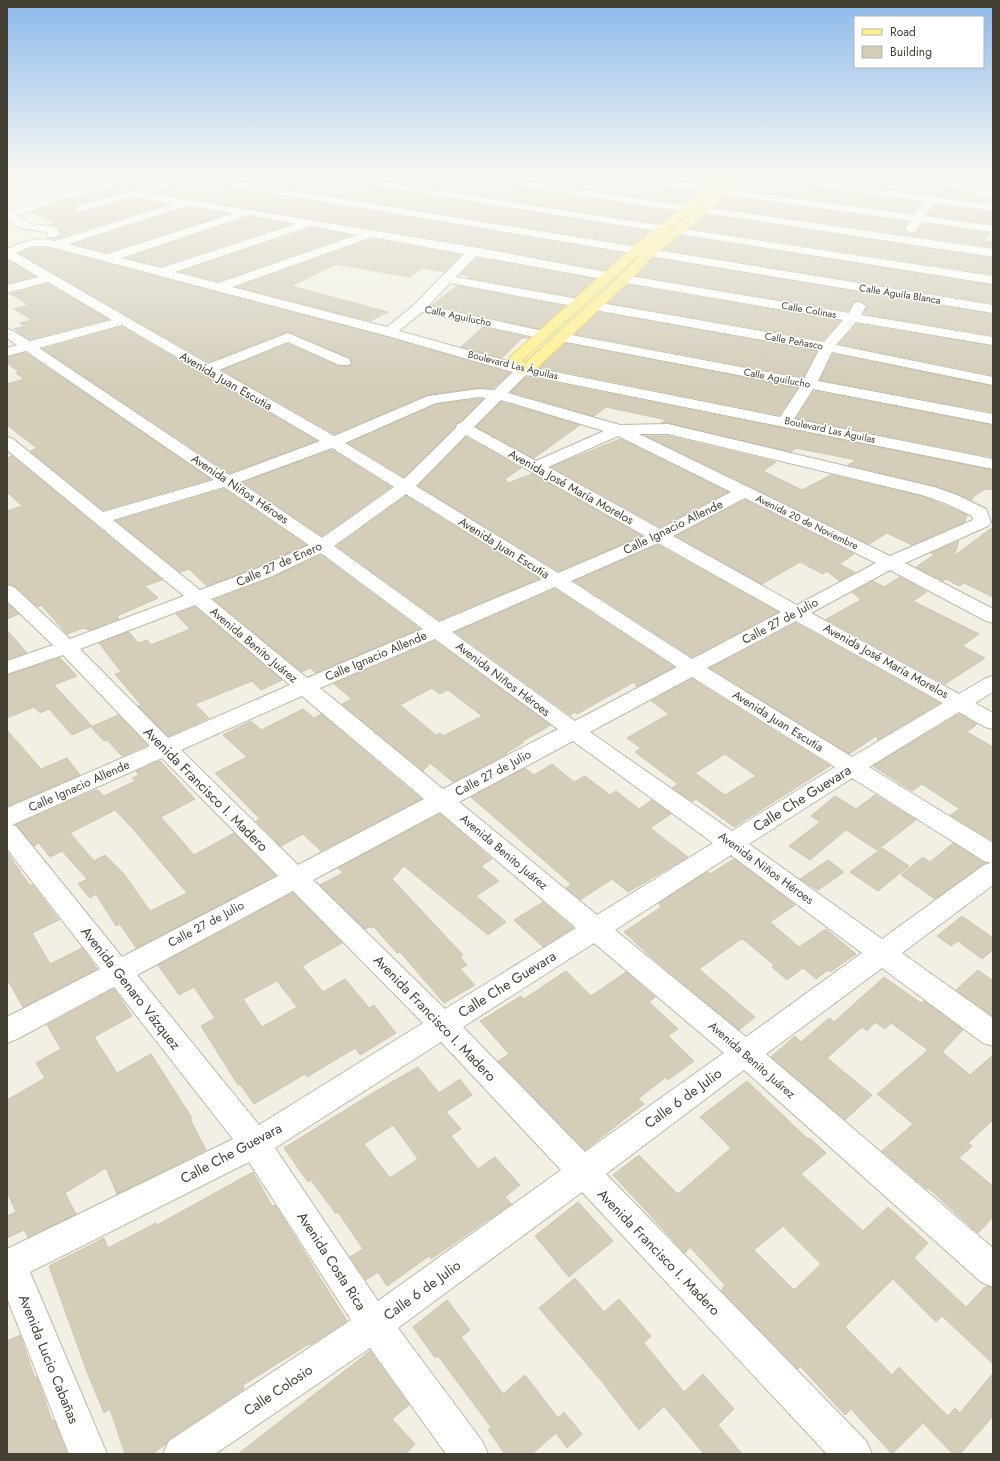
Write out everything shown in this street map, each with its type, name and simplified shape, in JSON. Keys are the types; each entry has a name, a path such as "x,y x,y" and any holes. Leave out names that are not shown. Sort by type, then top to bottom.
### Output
{"main road":[{"path":"645,245 637,250 515,360 523,370 533,364 624,279 656,245"}],"street":[{"path":"8,252 18,247 29,245"},
{"name":"Boulevard Las Águilas","path":"59,245 389,332 523,370 785,421 993,464"},
{"path":"108,258 147,245"},
{"path":"162,272 243,245"},
{"path":"220,287 339,245"},
{"path":"438,245 608,276"},
{"name":"Calle Águila Blanca","path":"606,245 869,290 993,309"},
{"path":"765,245 993,280"},
{"path":"785,421 809,384 827,347 853,317 869,290 888,265 900,245"},
{"path":"943,245 993,253"},
{"path":"389,332 419,308 474,251"},
{"name":"Avenida Juan Escutia","path":"8,252 10,255 122,321 332,442 558,581 692,668 993,855"},
{"path":"7,288 50,278"},
{"path":"446,279 578,303"},
{"name":"Calle Colinas","path":"624,279 993,341"},
{"name":"Calle Peñasco","path":"595,306 827,347 993,382"},
{"name":"Calle Aguilucho","path":"419,308 543,335"},
{"path":"7,352 122,321"},
{"name":"Avenida Niños Héroes","path":"7,332 322,546 993,1034"},
{"path":"206,370 288,337 344,362"},
{"name":"Calle Aguilucho","path":"561,338 993,419"},
{"name":"Calle 27 de Enero","path":"7,668 263,573 322,546 405,487 463,427 499,395 523,370"},
{"path":"100,518 228,481 332,442 433,399 479,393 499,395 619,430 668,429 928,491 950,499 984,522"},
{"name":"Avenida José María Morelos","path":"463,427 658,537 797,612 993,722"},
{"path":"535,467 619,430"},
{"name":"Avenida 20 de Noviembre","path":"619,430 890,563 993,617"},
{"name":"Avenida Benito Juárez","path":"7,442 198,598 745,1053 993,1270"},
{"name":"Calle Ignacio Allende","path":"7,818 304,687 558,581 658,537 744,492"},
{"name":"Calle 27 de Julio","path":"7,1030 890,563 984,522"},
{"name":"Avenida Francisco I. Madero","path":"7,591 67,647 165,748 443,1025 854,1454"},
{"name":"Calle Che Guevara","path":"8,1265 254,1144 852,766 961,703 993,682"},
{"name":"Avenida Genaro Vázquez","path":"7,832 254,1144"},
{"name":"Calle 6 de Julio","path":"374,1325 993,872"},
{"name":"Avenida Costa Rica","path":"254,1144 374,1325 469,1454"},
{"name":"Avenida Lucio Cabañas","path":"8,1265 88,1454"},
{"name":"Calle Colosio","path":"182,1454 374,1325"}],"building":[{"path":"78,245 129,245 107,252"},
{"path":"164,245 225,245 161,266 126,258"},
{"path":"260,245 322,245 218,281 180,272"},
{"path":"355,245 406,245 461,255 445,272 422,268 409,277 336,264 291,286 388,312 370,321 237,287"},
{"path":"469,245 576,245 624,253 605,270"},
{"path":"669,245 739,245 993,285 993,303 663,250"},
{"path":"803,245 907,245 993,258 993,274"},
{"path":"980,245 993,245 993,247"},
{"path":"32,248 47,248 384,336 510,373 493,388 479,388 427,395 334,434 222,370 288,344 338,366 350,366 352,361 350,358 287,332 208,362 19,253"},
{"path":"477,258 595,279 575,297 468,278 470,276 461,274"},
{"path":"653,258 993,314 993,335 863,314 867,306 860,301 853,302 848,311 636,276"},
{"path":"7,260 35,276 7,283"},
{"path":"48,284 108,319 30,339 19,333 14,329 25,326 20,323 32,320 14,309 28,305 11,294"},
{"path":"627,285 840,321 823,340 608,303"},
{"path":"457,286 565,306 539,329 432,305"},
{"path":"598,312 817,351 803,377 575,334"},
{"path":"857,324 993,346 993,375 839,344"},
{"path":"122,327 317,441 229,473 43,349"},
{"path":"483,327 530,338 522,338 502,358 461,347"},
{"path":"565,343 798,388 779,415 540,367"},
{"path":"26,353 211,479 103,510 30,451 37,448 7,425 7,384 24,379 16,373 19,372 7,363 7,357"},
{"path":"833,354 993,386 993,412 820,380"},
{"path":"526,377 993,470 993,490 985,489 973,497 972,500 934,486 848,465 856,460 796,448 791,452 668,423 661,423 667,420 606,407 594,416 511,392"},
{"path":"814,391 993,425 993,457 796,418"},
{"path":"483,399 404,477 348,443 436,404"},
{"path":"501,402 580,425 534,458 476,427"},
{"path":"646,436 668,436 776,462 763,471 802,490 831,475 922,496 967,515 965,522 912,545 887,533 869,544"},
{"path":"466,437 521,468 505,479 508,483 532,474 642,536 558,571 418,486"},
{"path":"620,439 728,492 660,527 551,467"},
{"path":"332,450 391,487 322,536 243,482"},
{"path":"12,456 162,580 145,586 158,598 117,616 119,619 90,630 83,628 67,634 41,605 38,607 15,586 7,584 7,511 22,506 7,492 7,458"},
{"path":"224,489 306,545 255,568 207,586 189,569 180,572 116,521"},
{"path":"406,496 539,579 439,620 337,546"},
{"path":"745,500 854,554 839,564 855,572 839,581 827,571 823,574 800,562 762,584 676,536"},
{"path":"993,527 993,597 964,583 959,586 946,579 943,581 916,567 934,555 931,553 959,541 954,556"},
{"path":"658,545 778,612 692,657 574,581"},
{"path":"321,555 420,629 316,673 310,668 302,672 214,600 271,578"},
{"path":"900,577 927,592 913,601 979,634 962,646 985,658 945,684 826,619 861,600 852,592 873,581 884,587"},
{"path":"555,589 674,667 637,687 634,682 577,714 575,712 570,715 455,632"},
{"path":"7,603 19,614 7,619"},
{"path":"195,607 282,680 261,690 252,681 195,704 209,718 168,736 138,706 141,705 115,674 121,672 99,643 129,632 138,643 147,640 151,645 190,629 176,614"},
{"path":"796,623 940,703 878,740 876,736 849,754 710,668"},
{"path":"7,630 27,653 7,659"},
{"path":"435,641 551,725 523,741 523,743 506,753 507,754 453,782 430,763 423,771 342,704 352,699 334,684","holes":["432,688 440,694 448,690 482,716 443,736 440,733 436,735 400,705"]},
{"path":"60,658 77,676 54,685 92,726 72,735 49,709 40,713 34,707 7,718 7,675"},
{"path":"692,679 830,766 734,827 696,799 692,801 672,788 678,784 635,752 641,748 627,738 669,714 651,701","holes":["725,754 756,776 725,795 695,773"]},
{"path":"303,709 314,718 321,714 421,799 321,851 303,834 281,846 256,821 260,819 215,773 247,757 223,735 251,721 261,730"},
{"path":"959,714 977,724 967,732 993,747 993,841 950,815 960,809 922,784 912,791 873,766"},
{"path":"118,715 147,745 122,756 107,740 104,741 91,727"},
{"path":"7,730 41,769 67,758 80,775 7,806"},
{"path":"160,761 195,799 161,817 194,855 234,833 276,876 136,948 120,924 116,926 96,894 90,898 78,884 87,879 62,851 50,857 39,843 34,846 16,825 93,791 98,790 104,796 135,781 132,778 139,775 136,771","holes":["115,810 134,830 187,893 150,911 124,874 105,855 94,861 70,833"]},
{"path":"552,764 574,782 585,776 610,795 616,791 639,809 652,800 671,814 650,828 688,857 628,892 612,879 580,900 566,888 571,884 471,797 525,768 534,775"},
{"path":"875,795 916,820 877,850 846,830 810,860 789,846 820,822 811,816 835,796 856,809"},
{"path":"440,814 492,859 481,866 499,881 476,896 506,922 488,935 404,866 392,879 463,955 460,957 467,965 460,969 475,985 444,1003 400,952 397,953 374,927 365,929 320,885 343,873 338,868"},
{"path":"953,843 985,863 935,899 901,875 923,857 930,862"},
{"path":"882,848 909,866 878,891 850,872"},
{"path":"7,852 30,886 32,884 59,920 32,933 50,964 82,948 97,969 23,1007 7,979"},
{"path":"734,859 795,905 770,922 799,947 826,929 856,954 830,972 828,970 816,979 803,968 787,980 772,967 774,965 741,939 699,969 755,1017 739,1030 650,956 624,932 661,907 659,903 707,872 710,874"},
{"path":"828,860 844,872 818,890 800,879"},
{"path":"293,893 342,943 302,966 323,992 345,979 369,1008 374,1005 396,1033 360,1055 355,1048 307,1077 305,1074 254,1104 240,1084 238,1085 201,1026 215,1018 194,987 179,995 158,965","holes":["277,981 297,1007 262,1027 243,999"]},
{"path":"543,902 573,928 543,947 514,920"},
{"path":"962,916 993,938 993,950 982,959 958,941 951,946 937,936"},
{"path":"978,970 993,981 993,1016 956,990"},
{"path":"566,971 591,996 626,972 655,997 649,1002 678,1029 668,1036 694,1061 668,1080 666,1077 638,1099 644,1104 585,1150 498,1061 509,1054 480,1021 521,996 524,999"},
{"path":"884,977 921,1003 924,1001 963,1030 942,1052 970,1075 993,1055 993,1120 968,1143 972,1146 959,1158 993,1186 993,1217 978,1233 928,1188 927,1189 882,1151 913,1124 877,1094 928,1050 891,1023 885,1029 875,1022 867,1031 862,1027 827,1058 872,1095 845,1120 771,1057 795,1036 801,1042 829,1018 834,1022"},
{"path":"114,989 132,1016 94,1037 117,1073 151,1054 192,1118 190,1119 206,1150 117,1194 106,1168 65,1193 76,1214 28,1237 24,1230 7,1238 7,1216 16,1212 7,1192 7,1100 45,1078 36,1063 61,1049 47,1025"},
{"path":"418,1067 439,1093 460,1079 472,1095 446,1112 461,1129 451,1136 478,1169 495,1157 520,1185 505,1197 511,1204 431,1259 429,1256 387,1286 378,1272 366,1280 350,1257 363,1249 338,1212 336,1214 311,1180 308,1182 284,1148","holes":["393,1125 418,1159 390,1178 364,1144"]},
{"path":"747,1081 808,1139 810,1138 826,1153 801,1174 863,1231 888,1207 928,1243 914,1258 966,1307 986,1286 993,1288 993,1364 942,1316 936,1322 893,1279 845,1327 892,1375 899,1367 948,1416 955,1408 960,1413 993,1373 993,1416 960,1454 953,1454 923,1423 892,1454 851,1409 845,1415 800,1366 798,1369 721,1290 725,1285 690,1247 685,1253 613,1175 639,1155 678,1194 731,1148 700,1117","holes":["783,1226 821,1264 794,1290 754,1250"]},
{"path":"253,1172 272,1206 275,1205 347,1321 243,1385 244,1389 168,1440 165,1445 152,1454 125,1454 110,1409 104,1413 87,1372 49,1266 104,1238 108,1248 156,1223 157,1225"},
{"path":"578,1202 613,1241 569,1277 535,1236"},
{"path":"575,1278 604,1312 619,1299 651,1336 644,1343 684,1392 703,1374 734,1409 718,1425 742,1454 704,1454 664,1406 639,1430 603,1383 539,1308"},
{"path":"447,1300 470,1330 461,1337 503,1394 525,1375 558,1418 564,1412 582,1434 567,1448 556,1433 532,1454 505,1454 488,1430 491,1427 438,1356 435,1358 413,1327"},
{"path":"20,1335 35,1378 37,1377 52,1421 54,1420 67,1454 7,1454 7,1341"},
{"path":"370,1351 409,1405 392,1419 415,1444 406,1454 238,1454"}]}
